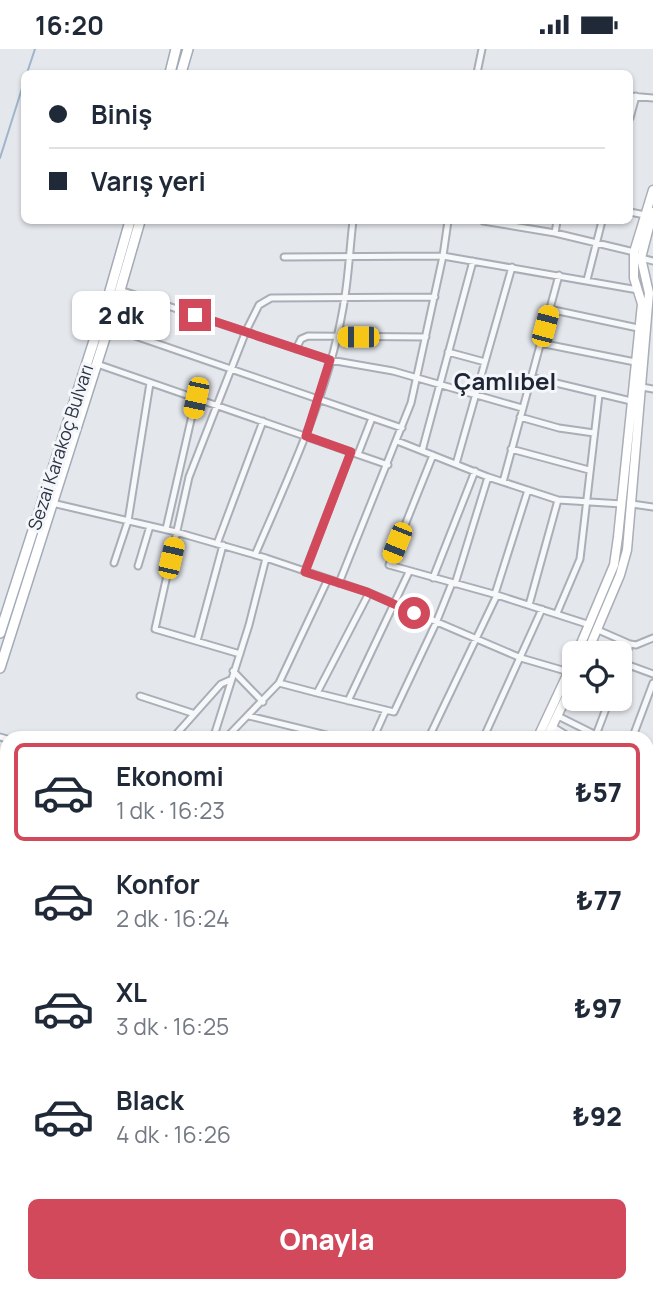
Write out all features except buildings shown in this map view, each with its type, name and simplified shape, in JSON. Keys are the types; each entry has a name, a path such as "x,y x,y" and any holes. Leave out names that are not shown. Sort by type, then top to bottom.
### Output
{"main road":[{"path":"171,70 176,49"},
{"path":"182,70 188,49"},
{"path":"590,641 614,565 642,304 634,278 637,255 650,217 653,190"},
{"name":"Sezai Karakoç Bulvarı","path":"0,633 129,224"},
{"path":"0,668 139,224"},
{"path":"585,641 620,576 626,550 651,293 637,255"},
{"path":"541,731 562,687"},
{"path":"551,731 562,707"}],"street":[{"path":"478,70 482,49"},
{"path":"633,96 653,98"},
{"path":"633,213 650,217"},
{"path":"255,555 306,436 330,360 345,297 353,224"},
{"path":"339,583 411,403 435,297 448,224"},
{"path":"500,224 597,242 653,261"},
{"path":"555,233 556,224"},
{"path":"587,280 601,224"},
{"path":"284,257 443,256 638,290"},
{"path":"422,451 473,261"},
{"path":"456,464 512,267"},
{"path":"503,482 559,275"},
{"path":"120,290 330,360 439,382 522,408"},
{"path":"240,654 155,629 189,477 246,331 260,305 269,299 435,297"},
{"path":"549,309 638,328"},
{"path":"109,327 402,428"},
{"path":"296,349 305,336 426,337"},
{"path":"540,343 635,362"},
{"path":"448,352 485,362"},
{"path":"97,364 388,465"},
{"path":"531,377 631,401"},
{"path":"114,563 128,521 150,383"},
{"path":"642,387 653,390"},
{"path":"556,613 580,559 599,395"},
{"path":"166,529 196,398"},
{"path":"520,417 559,428 594,433"},
{"path":"305,572 354,453 372,418"},
{"path":"197,642 220,544 263,421"},
{"path":"397,441 488,477 558,500 622,504"},
{"path":"511,449 589,470"},
{"path":"433,455 389,565 556,613 624,641"},
{"path":"433,579 475,471"},
{"path":"279,683 394,712 453,584 488,477"},
{"path":"433,731 496,595 528,490"},
{"path":"529,605 558,500"},
{"path":"52,503 166,529 266,558 369,593 520,658 562,670"},
{"path":"632,504 653,507"},
{"path":"138,566 150,526"},
{"path":"215,731 249,625 266,558"},
{"path":"348,701 409,572"},
{"path":"233,731 279,683 328,579"},
{"path":"317,693 369,593"},
{"path":"487,731 542,609"},
{"path":"632,644 653,638"},
{"path":"632,666 653,674"},
{"path":"233,671 263,702"},
{"path":"178,731 221,684 230,680"},
{"path":"635,731 653,683"},
{"path":"140,696 192,713"},
{"path":"377,731 386,710"},
{"path":"598,731 605,711"},
{"path":"249,716 310,731"},
{"path":"558,716 588,731"},
{"path":"553,727 560,731"}],"waterway":[{"path":"28,70 35,49"},
{"path":"0,158 21,92"}],"district":[{"name":"Çamlıbel","path":"505,380"}],"route":[{"path":"195,315 330,360 306,436 351,452 305,572 367,592 414,613"}]}
